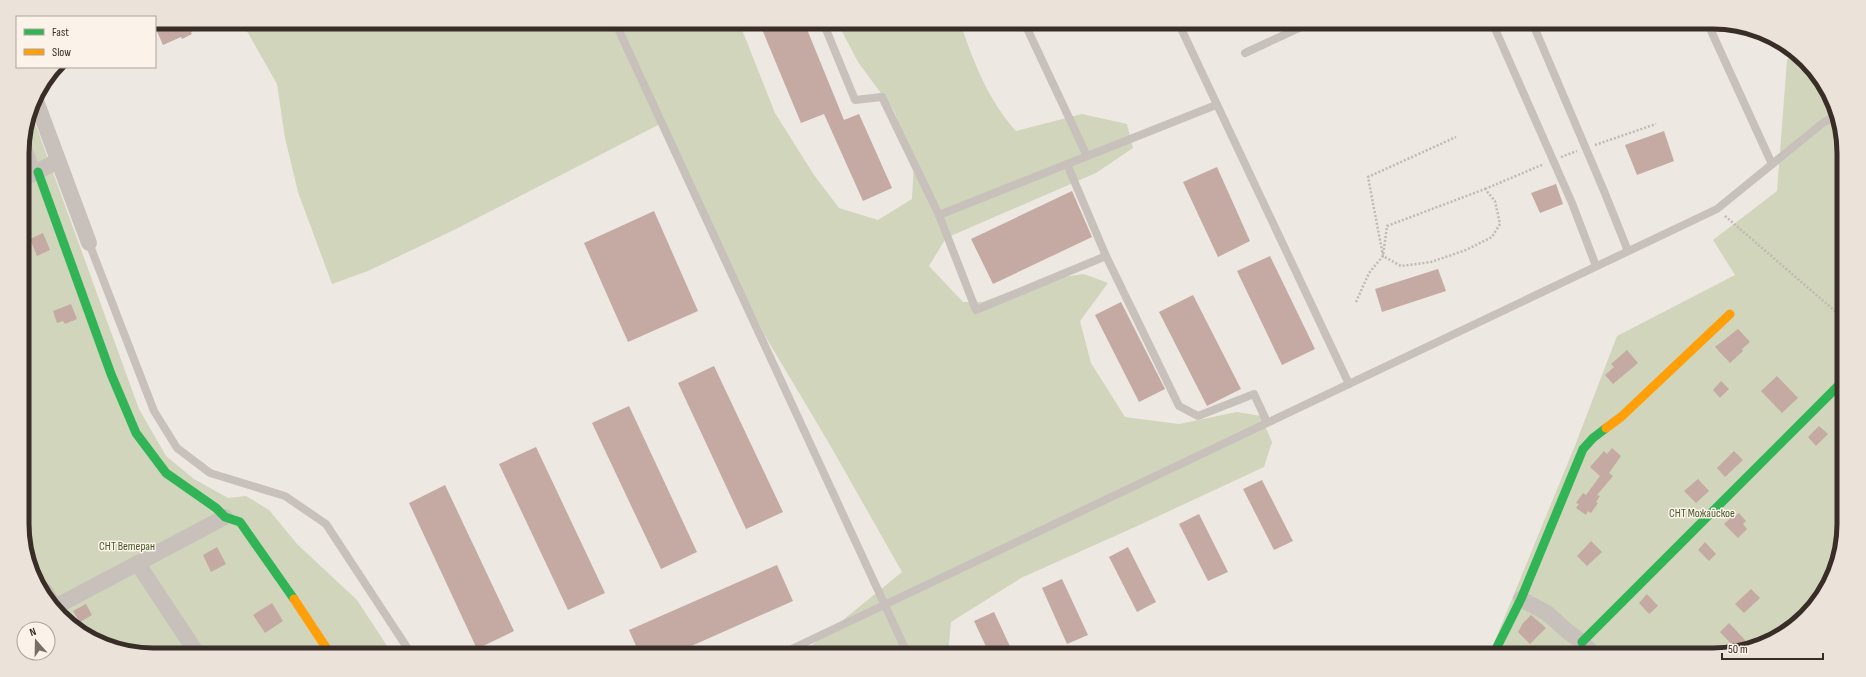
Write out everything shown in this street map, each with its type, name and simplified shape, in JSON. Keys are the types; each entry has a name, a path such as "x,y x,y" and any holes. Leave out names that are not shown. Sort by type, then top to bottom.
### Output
{"street":[{"path":"38,106 89,243"},
{"path":"29,176 58,161"},
{"path":"38,172 111,374 136,433 166,473 216,508 225,517 240,522 326,648"},
{"path":"1496,648 1521,599 1583,449 1594,438 1621,417 1730,314"},
{"path":"1582,642 1837,387"},
{"path":"60,606 225,517"},
{"path":"138,564 193,648"},
{"path":"1521,599 1547,613 1588,648"}],"lane":[{"path":"618,29 905,648"},
{"path":"826,29 855,100 882,97 939,215 976,310 1106,256"},
{"path":"1027,29 1087,156"},
{"path":"1181,29 1349,384"},
{"path":"1245,53 1297,29"},
{"path":"1495,29 1553,160 1596,266"},
{"path":"1535,29 1628,251"},
{"path":"1710,29 1772,164"},
{"path":"939,215 1216,105"},
{"path":"794,648 1717,209 1824,122 1832,118"},
{"path":"29,150 38,172"},
{"path":"1067,164 1106,256 1179,406 1198,416 1254,394 1267,422"},
{"path":"89,243 154,411 177,448 210,473 285,496 326,524 407,648"}],"path":[{"path":"1356,302 1369,273 1383,256 1387,226 1553,160 1656,124"},
{"path":"1383,256 1368,177 1456,137"},
{"path":"1383,256 1401,266 1431,262 1466,250 1492,237 1500,224 1495,200 1485,188"},
{"path":"1717,209 1837,313"}],"green space":[{"path":"245,29 742,29 775,113 814,175 839,208 878,220 912,199 914,163 894,111 858,62 841,29 962,29 982,80 997,106 1016,131 1082,114 1127,124 1133,148 1096,173 946,238 929,266 963,302 982,302 1041,280 1084,274 1108,283 1080,321 1091,363 1125,417 1179,424 1237,412 1261,416 1272,442 1264,467 1021,578 951,622 949,648 809,648 902,572 830,445 764,334 662,123 454,230 368,271 332,284 298,192 285,138 277,84"},
{"name":"СНТ Можайское","path":"1790,56 1801,65 1820,91 1828,105 1836,137 1837,532 1835,548 1824,579 1811,600 1801,612 1789,622 1761,639 1737,646 1721,648 1492,648 1576,443 1617,336 1735,275 1713,240 1777,191 1787,60"},
{"name":"СНТ Ветеран","path":"34,120 139,409 166,456 194,479 228,498 246,496 269,510 297,544 357,600 388,648 145,648 129,646 98,635 84,627 60,606 50,593 36,564 31,548 29,532 29,145"}],"building":[{"path":"156,29 197,29 191,32 192,34 182,39 181,37 163,45"},
{"path":"762,29 807,29 844,120 859,114 892,188 863,201 824,114 801,123"},
{"path":"1664,131 1674,161 1637,175 1625,145"},
{"path":"1217,167 1250,241 1218,257 1183,182"},
{"path":"1556,184 1563,204 1540,213 1531,193"},
{"path":"1072,191 1092,237 993,284 971,239"},
{"path":"654,211 698,311 628,342 584,243"},
{"path":"43,233 50,250 37,256 30,239"},
{"path":"1270,256 1315,349 1282,365 1237,271"},
{"path":"1438,269 1446,291 1382,312 1375,289"},
{"path":"1193,295 1241,389 1207,406 1159,312"},
{"path":"1121,302 1165,389 1139,402 1095,315"},
{"path":"71,304 77,319 65,324 63,321 57,323 53,311"},
{"path":"1738,329 1750,342 1730,363 1715,347"},
{"path":"1627,350 1638,363 1613,384 1605,375 1614,367 1611,364"},
{"path":"714,366 783,512 746,529 678,383"},
{"path":"1777,376 1798,398 1782,413 1761,391"},
{"path":"1721,381 1729,389 1720,398 1713,390"},
{"path":"629,406 697,552 661,569 592,423"},
{"path":"1819,426 1828,434 1816,446 1808,437"},
{"path":"536,447 605,593 568,610 499,464"},
{"path":"1612,448 1621,456 1609,473 1613,476 1597,495 1600,496 1596,502 1598,503 1591,513 1588,511 1586,515 1576,508 1579,504 1576,503 1583,493 1586,495 1600,476 1590,467 1604,451 1607,454"},
{"path":"1734,451 1743,460 1725,477 1717,468"},
{"path":"1698,479 1709,491 1696,503 1684,491"},
{"path":"1262,480 1293,541 1274,550 1243,489"},
{"path":"445,485 514,631 477,648 409,503"},
{"path":"1739,513 1746,521 1743,524 1747,529 1738,538 1724,524 1734,515 1735,516"},
{"path":"1199,514 1228,572 1208,581 1179,524"},
{"path":"1591,541 1602,552 1587,566 1577,556"},
{"path":"1705,542 1716,554 1709,561 1698,550"},
{"path":"217,547 226,564 211,572 203,555"},
{"path":"1128,547 1156,602 1137,612 1109,557"},
{"path":"777,565 793,601 687,648 637,648 629,630"},
{"path":"1062,579 1088,635 1067,644 1042,588"},
{"path":"1751,589 1760,598 1744,613 1735,604"},
{"path":"1647,594 1658,606 1649,614 1639,603"},
{"path":"272,603 283,621 265,633 253,615"},
{"path":"86,604 92,615 80,622 73,611"},
{"path":"994,612 1011,648 987,648 974,621"},
{"path":"1531,615 1546,628 1530,644 1518,632 1523,623"},
{"path":"1729,623 1746,641 1743,644 1734,646 1720,632"}],"traffic: fast":[{"path":"38,172 111,374 136,433 166,473 216,508 225,517 240,522 294,599"},
{"path":"1582,642 1837,387"},
{"path":"1496,648 1521,599 1583,449 1593,438 1606,428"}],"traffic: slow":[{"path":"1606,428 1621,417 1730,314"},
{"path":"294,599 326,648"}]}
